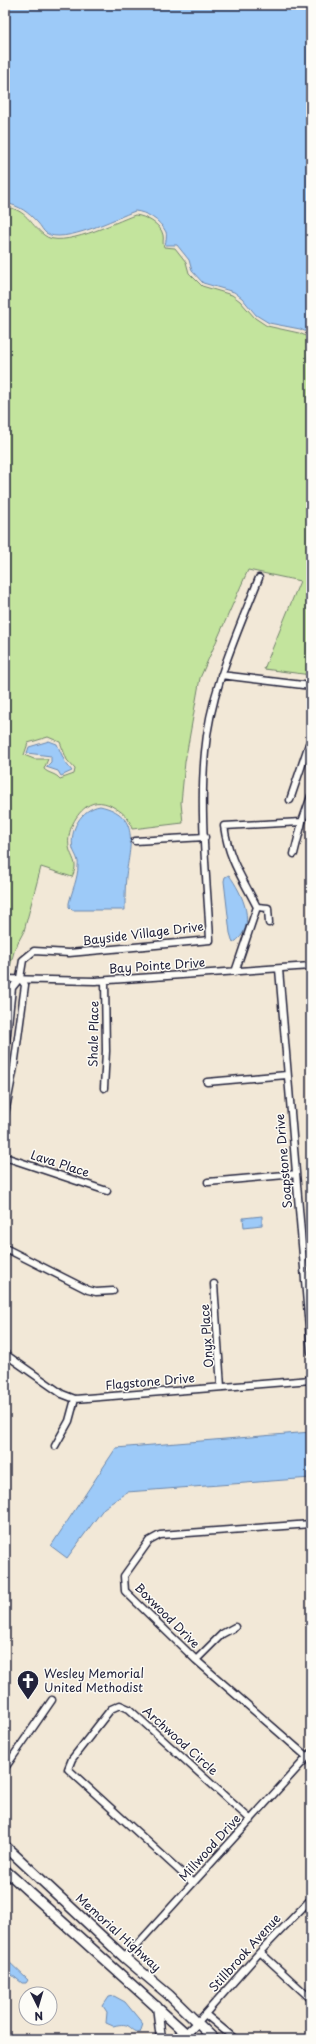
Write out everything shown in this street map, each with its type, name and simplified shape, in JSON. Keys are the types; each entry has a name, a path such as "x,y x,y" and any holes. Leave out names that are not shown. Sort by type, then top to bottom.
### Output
{"main road":[{"name":"Memorial Highway","path":"5,1846 125,1958 169,1995 214,2039"},
{"path":"5,1870 109,1966 157,2006 186,2037"},
{"path":"109,1966 125,1958"}],"street":[{"name":"Bayside Village Drive","path":"20,978 23,960 34,951 69,954 210,940 205,837 205,751 218,684 259,578"},
{"path":"221,675 311,686"},
{"path":"290,800 309,744 311,744"},
{"path":"294,854 302,822 311,796"},
{"path":"235,972 257,907 236,869 226,844 224,826 302,822"},
{"path":"135,841 205,837"},
{"path":"257,907 268,908 269,923"},
{"name":"Bay Pointe Drive","path":"5,979 20,978 72,982 105,981 311,966"},
{"name":"Soapstone Drive","path":"279,969 311,1352"},
{"path":"5,1052 12,988 20,978 25,985 14,1066 5,1114"},
{"name":"Shale Place","path":"104,1088 106,1051 105,981"},
{"path":"207,1082 287,1075"},
{"name":"Lava Place","path":"5,1157 107,1191"},
{"path":"208,1182 296,1174"},
{"path":"5,1248 88,1290 96,1292 113,1291"},
{"name":"Onyx Place","path":"214,1284 221,1387"},
{"name":"Flagstone Drive","path":"5,1354 62,1394 75,1399 311,1380"},
{"path":"55,1446 69,1421 75,1399"},
{"name":"Boxwood Drive","path":"309,1754 196,1660 125,1591 124,1576 149,1542 160,1535 311,1524"},
{"path":"196,1660 222,1634 235,1627"},
{"path":"5,1768 52,1700"},
{"name":"Archwood Circle","path":"193,1883 68,1770 72,1759 111,1709 120,1705 129,1709 251,1820"},
{"name":"Millwood Drive","path":"125,1958 309,1754"},
{"name":"Stillbrook Avenue","path":"197,2023 260,1952 311,1899"},
{"path":"260,1952 311,1999"},
{"path":"157,2006 161,2039"},
{"path":"205,2014 235,2039"},
{"path":"186,2037 197,2023"}],"green space":[{"path":"5,206 19,211 38,230 52,239 75,237 135,215 148,219 159,227 163,235 164,247 175,248 186,262 189,273 202,286 232,295 240,301 255,318 267,326 299,333 311,338 311,675 264,669 300,581 248,570 200,678 185,762 181,803 183,823 132,829 130,822 126,817 112,806 104,803 93,803 86,807 74,821 70,832 69,845 75,866 74,873 72,877 41,867 24,931 15,948 8,974 5,974","holes":["48,737 60,742 67,760 75,769 74,774 60,779 44,769 48,759 34,759 24,755 28,743"]}],"water":[{"path":"5,5 311,5 311,334 300,329 269,323 256,315 242,298 234,292 203,283 192,271 189,260 177,245 165,245 166,232 160,224 152,217 144,213 135,211 90,229 64,236 54,236 46,233 34,219 23,210 5,203"},
{"path":"49,741 57,744 65,762 72,771 61,776 58,771 46,767 51,762 51,756 27,753 29,747"},
{"path":"100,806 113,810 122,816 130,833 125,910 72,910 69,907 69,903 78,871 77,859 72,842 73,835 82,816 87,811"},
{"path":"229,875 243,900 247,919 241,936 233,943 230,933 224,881 225,877"},
{"path":"262,1216 262,1225 244,1227 243,1218"},
{"path":"311,1432 311,1478 127,1492 104,1508 67,1558 51,1546 116,1448"},
{"path":"5,1958 28,1980 26,1983 22,1983 12,1975 5,1978"},
{"path":"114,1996 125,2002 143,2024 140,2033 136,2032 127,2025 113,2026 106,2023 107,2012 103,2006 109,1997"}],"place":[{"name":"Wesley Memorial United Methodist","path":"28,1700"}]}
